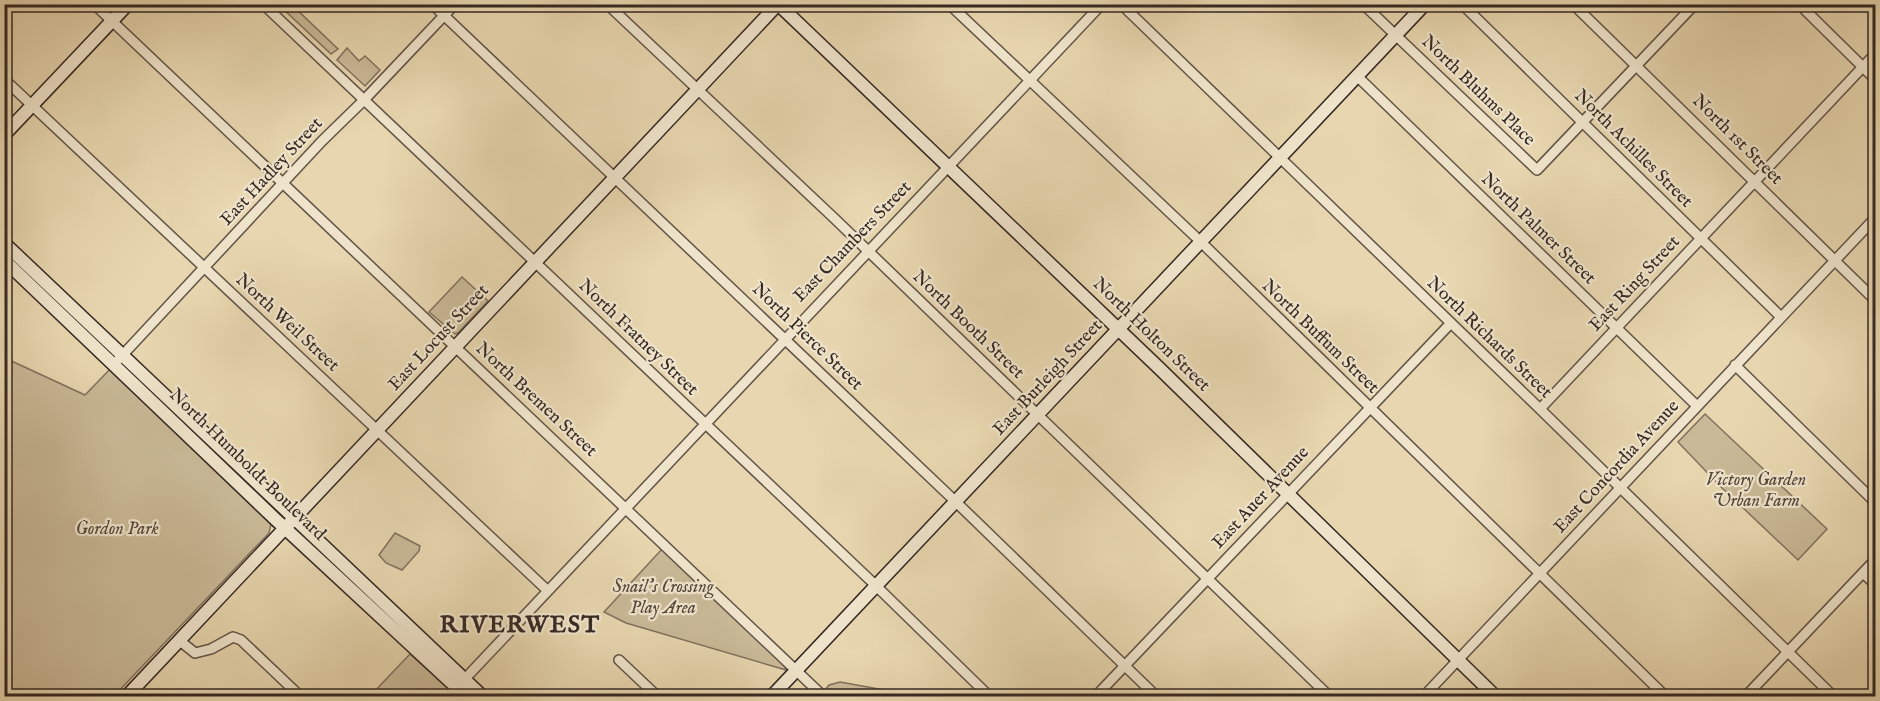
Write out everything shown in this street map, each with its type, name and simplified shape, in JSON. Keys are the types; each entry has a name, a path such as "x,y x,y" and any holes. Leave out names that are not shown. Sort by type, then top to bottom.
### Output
{"main road":[{"path":"4,135 128,4"},
{"name":"East Locust Street","path":"127,696 778,4"},
{"name":"North Holton Street","path":"778,4 1119,329 1495,696"},
{"name":"East Burleigh Street","path":"772,696 1425,4"},
{"path":"4,243 118,360"},
{"name":"North Humboldt Boulevard","path":"4,260 118,360 460,683 482,696"},
{"name":"North Humboldt Boulevard","path":"460,683 466,696"}],"street":[{"name":"North Bremen Street","path":"94,4 823,696"},
{"name":"North Fratney Street","path":"263,4 989,696"},
{"name":"North Pierce Street","path":"432,4 956,501 1156,696"},
{"name":"East Hadley Street","path":"118,360 454,4"},
{"name":"North Booth Street","path":"607,4 1329,696"},
{"name":"North Buffum Street","path":"949,4 1200,242 1665,696"},
{"name":"East Chambers Street","path":"460,683 1102,4"},
{"name":"North Richards Street","path":"1121,4 1833,696"},
{"path":"1363,4 1396,35"},
{"name":"North Achilles Street","path":"1462,4 1781,317"},
{"name":"North 1st Street","path":"1573,4 1875,301"},
{"path":"1582,123 1695,4"},
{"path":"1799,4 1875,80"},
{"name":"North Bluhms Place","path":"1396,35 1537,170 1582,123"},
{"name":"East Ring Street","path":"1540,409 1875,53"},
{"name":"North Palmer Street","path":"1357,76 1697,406"},
{"name":"North Weil Street","path":"4,79 548,591"},
{"name":"East Concordia Avenue","path":"1424,696 1875,217"},
{"name":"East Auer Avenue","path":"1096,696 1450,324"},
{"path":"1735,365 1875,503"},
{"path":"1746,696 1875,559"},
{"path":"1863,573 1875,585"},
{"path":"180,641 195,653 211,649 233,637 241,640 297,696"},
{"path":"619,660 657,696"}],"green space":[{"path":"279,5 292,5 338,49 331,54"},
{"path":"347,48 359,61 365,56 380,70 365,86 337,60"},
{"path":"462,277 488,301 455,334 429,312"},
{"name":"Gordon Park","path":"5,358 85,395 113,366 270,520 269,533 114,696 5,696"},
{"name":"Victory Garden Urban Farm","path":"1705,414 1827,529 1798,560 1722,488 1678,442"},
{"path":"395,533 420,546 419,551 402,570 386,563 379,555"},
{"name":"Snail's Crossing Play Area","path":"662,549 784,665 786,670 626,623 604,612"},
{"path":"410,654 456,696 370,696"},
{"path":"840,682 929,696 832,696 825,690 829,685"}],"district":[{"name":"RIVERWEST","path":"520,625"}]}
